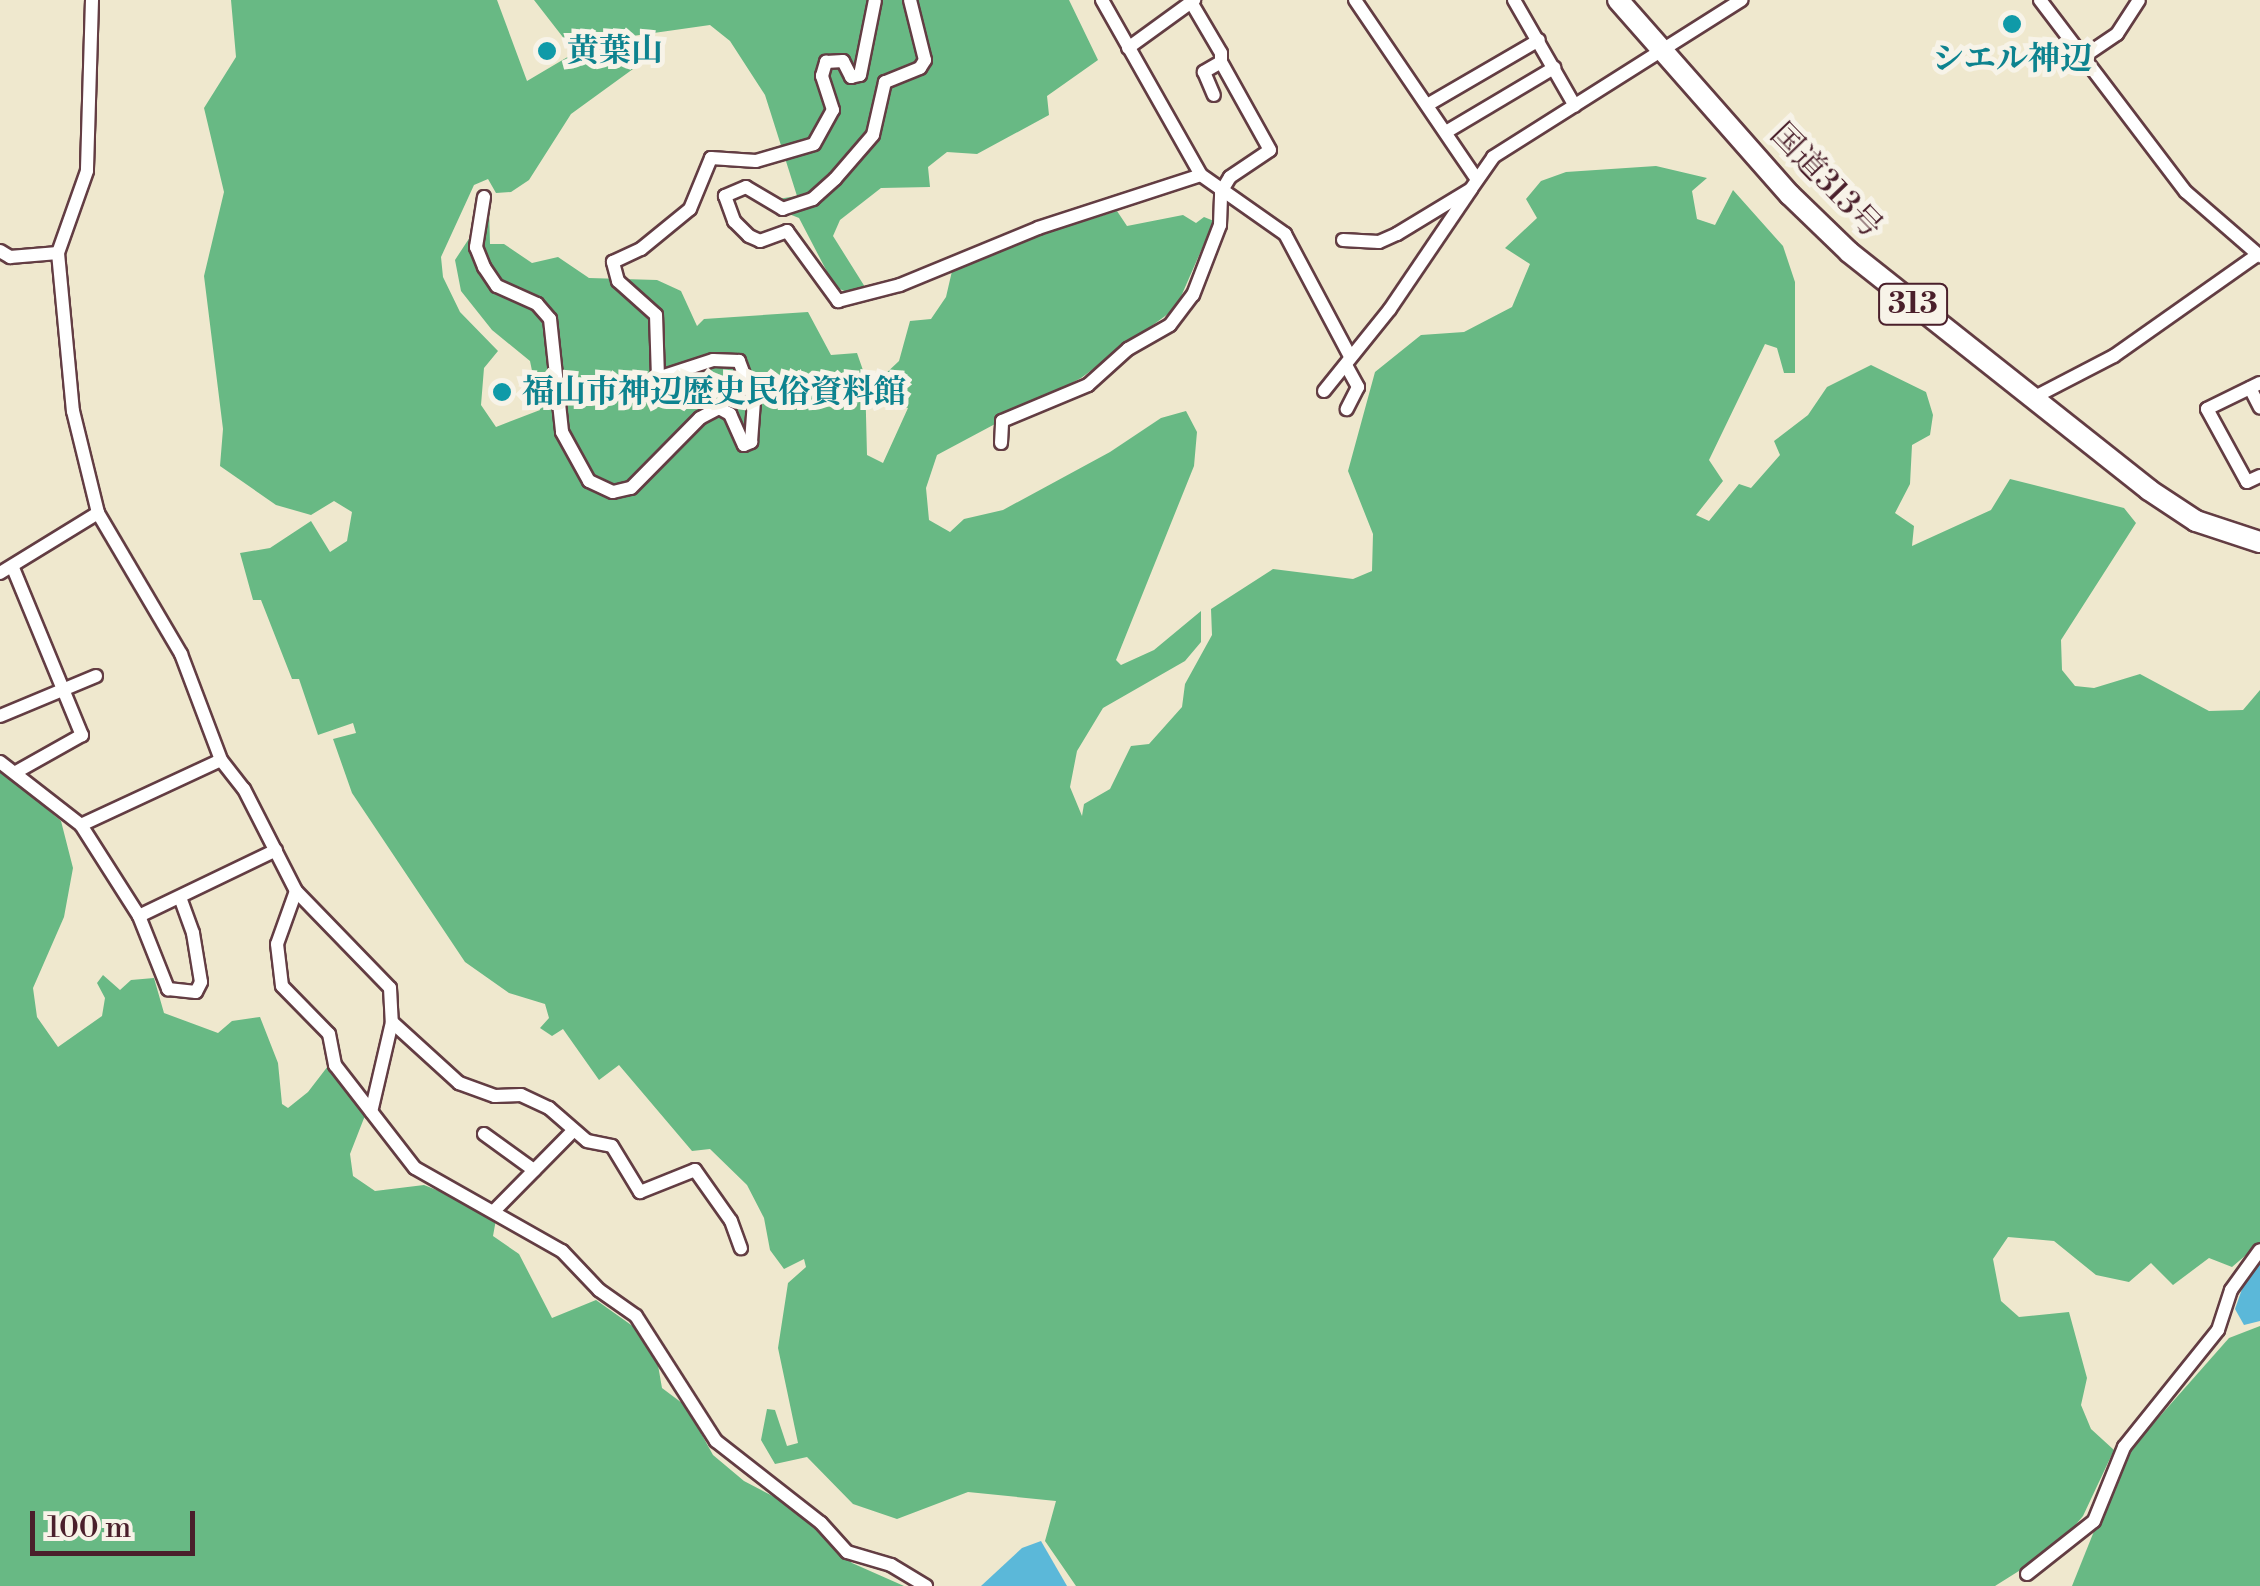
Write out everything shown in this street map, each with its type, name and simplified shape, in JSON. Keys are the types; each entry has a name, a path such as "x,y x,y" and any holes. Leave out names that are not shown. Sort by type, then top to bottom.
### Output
{"highway":[{"name":"国道313号","path":"1618,0 1666,47 1818,223 2030,399 2172,506 2260,542"}],"street":[{"path":"92,0 87,171 58,253 73,410 98,513 181,654 221,760 276,850 296,891 386,980 392,1022 372,1112"},
{"path":"484,197 476,246 497,286 536,304 550,319 562,432 588,480 613,492 631,488 700,418 719,408 730,414 744,445 751,442 754,400 739,362 713,360 658,378 656,315 618,281 612,262 641,249 690,209 716,155 756,161 814,144 833,110 822,76 826,62 843,61 851,76 860,76 874,0"},
{"path":"910,0 924,60 920,68 885,82 873,135 835,178 813,199 782,209 746,187 725,196 734,221 749,236 760,241 787,231 838,301 900,286 1038,228 1201,175"},
{"path":"1102,0 1201,175 1286,234 1358,387 1347,409"},
{"path":"1356,0 1429,104 1474,184"},
{"path":"1514,0 1576,106"},
{"path":"1324,391 1390,310 1493,157 1740,0"},
{"path":"2030,399 2114,356 2258,255 2186,192 2040,0"},
{"path":"2084,56 2117,34 2139,0"},
{"path":"1001,443 1002,421 1088,385 1182,314 1220,225 1221,192 1230,177 1270,150 1221,62 1193,1 1128,48"},
{"path":"1429,104 1538,40"},
{"path":"1214,95 1204,72 1221,62"},
{"path":"1446,132 1554,68"},
{"path":"1343,240 1379,242 1474,184"},
{"path":"0,251 10,257 58,253"},
{"path":"2260,408 2255,386 2206,408 2247,482 2260,476"},
{"path":"16,772 82,735 7,570 98,513"},
{"path":"0,716 96,676"},
{"path":"81,825 221,760"},
{"path":"0,762 81,825 139,916 168,989 196,992 201,982 193,933 180,896"},
{"path":"139,916 276,850"},
{"path":"296,891 285,910 276,974 329,1034 330,1057 431,1181 495,1210 562,1251 599,1290 636,1316 716,1441 735,1459 822,1523 847,1552 892,1564 926,1586"},
{"path":"392,1022 458,1083 495,1096 521,1095 550,1108 573,1131 612,1146 640,1192 694,1170 731,1220 742,1248"},
{"path":"495,1210 573,1131"},
{"path":"484,1134 534,1170"},
{"path":"2027,1574 2094,1521 2124,1446 2218,1330 2231,1290 2260,1250"}],"green space":[{"path":"231,0 497,0 527,81 571,55 609,65 644,61 571,114 529,180 511,192 496,193 488,179 474,185 441,257 443,277 460,312 498,351 484,368 481,405 496,427 540,410 530,361 492,330 461,291 455,260 489,208 490,244 504,244 532,263 558,257 589,278 657,280 681,291 697,326 704,319 808,312 831,355 857,353 865,376 867,455 883,463 908,408 885,401 881,378 899,361 910,321 931,319 946,297 952,271 978,255 1117,211 1127,226 1183,215 1196,223 1204,217 1214,221 1176,308 1081,378 937,455 926,488 929,520 950,532 964,519 1003,510 1110,452 1161,418 1186,411 1197,432 1194,466 1116,660 1121,665 1154,650 1201,611 1201,642 1185,661 1103,708 1077,751 1070,787 1082,816 1084,804 1110,789 1131,746 1149,744 1182,707 1185,684 1212,635 1211,609 1273,569 1353,579 1372,571 1373,534 1348,471 1375,372 1421,335 1464,332 1512,307 1530,264 1505,248 1537,218 1526,199 1541,181 1566,172 1656,166 1707,178 1692,191 1697,219 1715,225 1733,190 1783,246 1795,282 1795,373 1784,373 1777,348 1765,344 1709,460 1723,481 1696,515 1709,521 1739,484 1751,488 1780,455 1774,441 1808,415 1827,387 1871,365 1926,392 1933,415 1930,435 1912,445 1910,484 1895,513 1914,526 1912,546 1991,510 2010,479 2124,508 2136,523 2061,640 2062,670 2075,686 2094,688 2140,674 2209,711 2243,710 2260,690 2260,1243 2232,1267 2209,1258 2173,1285 2151,1263 2129,1282 2096,1275 2054,1241 2008,1237 1993,1259 2001,1301 2019,1317 2069,1312 2087,1378 2081,1405 2091,1429 2114,1450 2083,1516 2057,1547 1995,1586 1076,1586 1045,1541 1056,1501 968,1492 897,1519 853,1504 807,1457 775,1464 761,1440 767,1409 775,1410 787,1446 798,1443 778,1348 788,1283 806,1267 804,1259 784,1269 770,1250 764,1218 747,1185 710,1149 692,1151 619,1065 599,1080 563,1029 552,1036 540,1028 549,1018 545,1004 509,993 465,962 352,793 333,739 356,733 353,723 318,735 299,679 292,679 261,600 253,600 240,553 270,548 311,521 330,552 347,541 352,512 334,501 311,515 276,505 220,466 223,429 204,276 224,192 204,108 236,57"},
{"path":"534,0 1069,0 1098,60 1047,96 1049,115 977,154 947,152 928,167 930,187 881,188 840,220 833,236 865,287 849,293 835,287 799,218 759,202 797,196 765,95 730,41 710,25 569,45"},
{"path":"0,769 61,821 73,868 64,917 33,988 37,1017 58,1047 102,1016 105,998 97,983 103,975 120,990 131,980 154,978 164,1013 218,1033 232,1021 260,1017 278,1063 282,1104 288,1108 308,1092 328,1066 366,1113 350,1154 353,1176 375,1191 424,1185 497,1214 493,1236 519,1254 552,1318 596,1300 634,1327 655,1348 662,1388 686,1406 713,1455 744,1481 801,1511 852,1563 904,1586 0,1586"},
{"path":"2260,1326 2260,1586 2072,1586 2121,1464 2229,1338"}],"water":[{"path":"2260,1259 2260,1321 2244,1325 2235,1309 2248,1272"},
{"path":"1041,1541 1067,1586 981,1586 1022,1548"}],"place":[{"name":"シエル神辺","path":"2012,24"},
{"name":"黄葉山","path":"547,51"},
{"name":"福山市神辺歴史民俗資料館","path":"502,392"}]}
